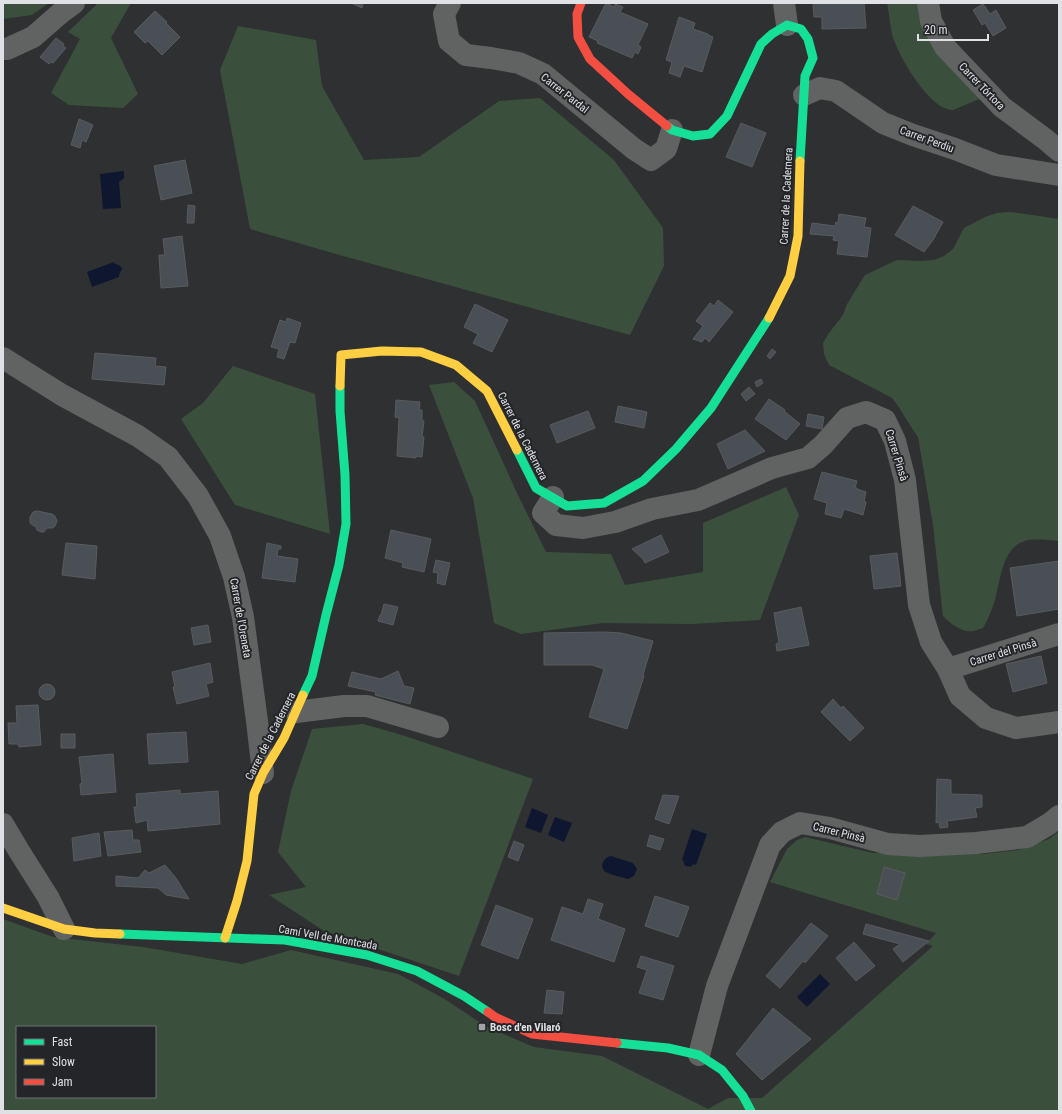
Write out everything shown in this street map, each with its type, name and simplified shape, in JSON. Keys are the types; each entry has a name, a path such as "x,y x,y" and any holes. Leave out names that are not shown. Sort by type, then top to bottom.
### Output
{"street":[{"path":"3,49 7,49 33,37 74,3"},
{"name":"Carrer Pardal","path":"450,3 444,14 448,41 466,55 519,63 543,74 634,149 651,160 666,149 672,130"},
{"path":"581,3 577,14 578,37 590,59 628,94 672,130 693,136 710,134 727,116 761,44 772,34 787,25 784,3"},
{"name":"Carrer Tórtora","path":"928,3 931,21 945,47 1002,107 1059,151"},
{"name":"Carrer de la Cadernera","path":"225,938 237,901 247,861 254,794 263,772 284,738 312,676 339,565 346,524 345,475 340,411 341,355 382,351 422,352 456,365 487,391 536,488 567,506 604,503 643,481 676,449 711,408 767,321 790,276 798,236 799,182 805,76 813,58 808,39 801,29 787,25"},
{"name":"Carrer Perdiu","path":"804,95 820,88 836,91 883,123 914,135 996,165 1059,175"},
{"name":"Carrer de l'Oreneta","path":"3,358 62,395 138,436 168,457 198,496 220,536 234,577 242,617 263,772"},
{"name":"Carrer Pinsà","path":"553,497 543,513 556,525 583,528 616,522 652,509 698,500 772,468 808,458 823,445 847,418 866,412 885,420 895,441 905,480 919,605 931,642 948,669 960,696 986,718 1016,728 1059,722"},
{"name":"Carrer del Pinsà","path":"948,669 1059,634"},
{"path":"296,712 344,706 367,706 438,727"},
{"name":"Carrer Pinsà","path":"699,1055 717,986 770,846 782,832 800,823 830,828 888,844 919,846 976,843 1027,837 1050,824 1059,816"},
{"path":"3,824 48,897 64,929"},
{"name":"Camí Vell de Montcada","path":"3,908 64,929 94,933 285,940 367,955 417,971 464,996 495,1017 532,1034 668,1048 699,1055 722,1070 744,1096 751,1111"}],"green space":[{"path":"3,3 49,3 32,15 3,19"},
{"path":"131,3 111,38 138,94 123,108 69,105 51,93 80,39 68,32 97,4"},
{"path":"887,3 919,3 982,98 953,110 944,108 925,92 907,67 895,43"},
{"path":"238,26 316,40 322,86 364,160 419,157 499,101 540,98 614,160 663,228 664,266 630,335 250,229 220,70"},
{"path":"1008,212 1059,219 1059,541 1028,540 1013,548 1004,563 994,604 983,628 974,631 965,631 957,627 943,616 933,525 918,437 892,398 829,365 824,354 823,343 843,315 847,304 865,275 897,260 934,260 944,256 953,249 964,228 985,217 997,213"},
{"path":"233,366 315,394 330,534 235,505 181,419 203,403"},
{"path":"454,382 475,401 546,552 611,554 625,585 703,572 703,523 786,487 799,515 760,620 691,624 603,623 521,634 494,623 473,498 429,385"},
{"path":"363,724 402,735 533,779 459,976 324,931 269,895 306,887 278,852 291,791 312,729"},
{"path":"1059,831 1059,1111 3,1111 3,919 53,937 143,947 242,964 291,950 398,974 443,998 487,1027 534,1047 602,1056 708,1109 728,1098 762,1098 933,946 926,944 936,933 770,882 787,849 797,840 805,837 873,853 984,854 1018,850 1049,839"}],"water":[{"path":"124,171 124,178 119,182 121,208 103,209 100,174"},
{"path":"114,262 122,268 119,277 92,287 87,272"},
{"path":"532,808 548,815 541,833 525,827"},
{"path":"555,817 572,823 564,842 548,835"},
{"path":"692,829 707,834 696,865 694,864 688,867 685,866 682,860"},
{"path":"611,856 633,863 637,869 634,876 628,879 606,872 602,868 602,865 606,858"},
{"path":"820,974 830,984 807,1007 797,997"}],"building":[{"path":"351,3 363,3 362,8"},
{"path":"606,3 614,7 615,4 623,7 620,12 648,24 638,45 641,47 638,54 635,52 632,58 597,43 598,41 589,37"},
{"path":"813,3 864,3 866,28 822,29 822,17 814,17"},
{"path":"983,4 990,14 996,10 1006,28 993,36 985,23 982,25 973,10"},
{"path":"155,11 180,37 162,55 148,41 145,43 134,32"},
{"path":"679,17 695,23 693,29 713,37 702,72 684,66 680,77 669,73 672,62 666,60"},
{"path":"56,38 64,44 63,46 66,48 53,63 51,62 49,64 40,57"},
{"path":"79,119 93,125 86,142 82,140 80,148 71,145"},
{"path":"741,123 766,133 752,167 726,157"},
{"path":"185,160 192,193 161,200 154,166"},
{"path":"188,205 195,206 194,223 187,223"},
{"path":"913,206 943,222 924,252 895,235"},
{"path":"839,214 866,218 864,227 871,228 867,257 837,254 839,241 833,240 834,236 810,234 812,223 835,226 836,222 838,223"},
{"path":"182,236 188,286 161,288 159,255 165,255 163,239"},
{"path":"718,300 733,312 709,342 705,338 702,342 693,339 703,326 696,321 710,303 714,306"},
{"path":"475,304 508,320 492,352 473,343 478,334 464,327"},
{"path":"287,318 301,323 295,343 290,342 284,359 277,357 279,349 271,347 280,320 286,322"},
{"path":"772,349 776,352 770,359 767,356"},
{"path":"95,353 156,358 155,366 166,367 164,385 92,379"},
{"path":"761,379 763,383 757,387 755,382"},
{"path":"749,387 755,394 746,401 741,394"},
{"path":"769,399 785,410 784,411 800,424 786,440 755,419"},
{"path":"396,400 420,402 419,410 422,410 422,421 424,421 422,457 416,456 416,458 397,456 399,418 395,417"},
{"path":"618,406 647,412 644,428 615,422"},
{"path":"588,411 595,428 557,443 550,425"},
{"path":"808,414 824,417 822,429 806,426"},
{"path":"745,430 765,451 728,469 717,444"},
{"path":"822,472 857,481 855,488 866,492 864,501 866,502 863,515 844,509 841,518 825,514 827,503 814,499"},
{"path":"37,511 55,516 57,521 55,526 53,528 47,528 44,532 37,530 36,527 30,523 30,517 33,512"},
{"path":"391,530 431,539 424,572 402,567 403,563 385,558"},
{"path":"661,535 669,552 645,563 643,559 632,549"},
{"path":"66,543 97,546 95,579 62,575"},
{"path":"267,543 281,546 281,549 278,549 277,556 298,559 295,582 262,578"},
{"path":"897,553 901,586 874,589 870,556"},
{"path":"436,560 450,563 445,585 437,583 438,573 433,572"},
{"path":"1059,561 1059,609 1017,616 1010,568"},
{"path":"384,604 398,607 393,625 378,621"},
{"path":"801,607 809,645 777,651 776,644 779,643 774,613"},
{"path":"208,625 211,642 194,645 191,628"},
{"path":"544,633 621,633 653,641 643,675 644,676 627,729 589,717 604,669 592,665 544,665"},
{"path":"1041,656 1047,683 1013,692 1006,664"},
{"path":"210,663 213,682 206,684 209,696 177,704 173,687 175,687 172,672"},
{"path":"398,671 404,686 414,688 410,704 375,695 376,692 348,686 352,672 381,679"},
{"path":"44,684 50,684 55,689 53,698 50,700 44,700 39,695 39,689"},
{"path":"833,699 841,708 843,706 864,728 850,741 821,712"},
{"path":"38,705 41,745 19,747 18,744 9,744 8,723 17,723 16,706"},
{"path":"186,732 188,762 149,764 147,734"},
{"path":"61,734 75,734 75,748 61,748"},
{"path":"113,754 116,792 81,795 80,784 82,783 79,757"},
{"path":"937,779 951,780 951,794 982,795 982,807 975,808 977,817 947,821 948,827 940,828 939,822 936,823"},
{"path":"180,790 180,794 218,791 220,824 148,831 147,820 136,823 134,807 137,807 136,794"},
{"path":"663,795 679,796 669,824 655,819"},
{"path":"132,830 133,840 139,840 141,852 108,856 104,832"},
{"path":"99,833 101,856 74,861 72,838"},
{"path":"650,835 664,839 660,850 647,846"},
{"path":"514,841 524,845 518,861 508,857"},
{"path":"165,865 176,878 189,899 166,895 158,888 116,886 116,876 138,878 145,870 149,873"},
{"path":"884,867 905,873 897,900 877,894"},
{"path":"655,896 689,907 678,937 645,926"},
{"path":"588,899 603,904 598,919 625,929 614,962 551,940 562,907 583,914"},
{"path":"496,905 533,919 518,959 481,945"},
{"path":"811,923 828,936 805,963 803,961 780,988 766,976"},
{"path":"866,924 929,941 903,962 893,949 900,944 863,934"},
{"path":"854,942 875,966 856,981 836,958"},
{"path":"641,956 674,966 663,1000 639,993 647,970 637,967"},
{"path":"547,990 564,992 562,1014 544,1013"},
{"path":"773,1008 811,1039 762,1080 736,1054"}],"traffic: fast":[{"path":"667,126 672,130 693,136 710,134 727,116 761,44 772,34 787,25 801,29 808,39 813,58 805,76 800,161"},
{"path":"517,450 536,488 567,506 604,503 643,481 676,449 711,408 769,318"},
{"path":"303,695 312,676 339,565 346,524 340,386"},
{"path":"120,934 285,940 367,955 417,971 464,996 488,1012"},
{"path":"617,1043 668,1048 699,1055 722,1070 743,1096 751,1111"}],"traffic: slow":[{"path":"769,318 790,276 798,236 800,161"},
{"path":"340,386 341,355 382,351 421,352 456,365 487,391 517,450"},
{"path":"225,938 237,901 247,861 254,794 263,773 284,738 303,695"},
{"path":"3,908 64,929 95,933 120,934"}],"traffic: jam":[{"path":"581,3 577,14 578,37 590,59 628,94 667,126"},
{"path":"488,1012 495,1017 532,1034 617,1043"}],"place":[{"name":"Bosc d'en Vilaró","path":"482,1027"}]}
